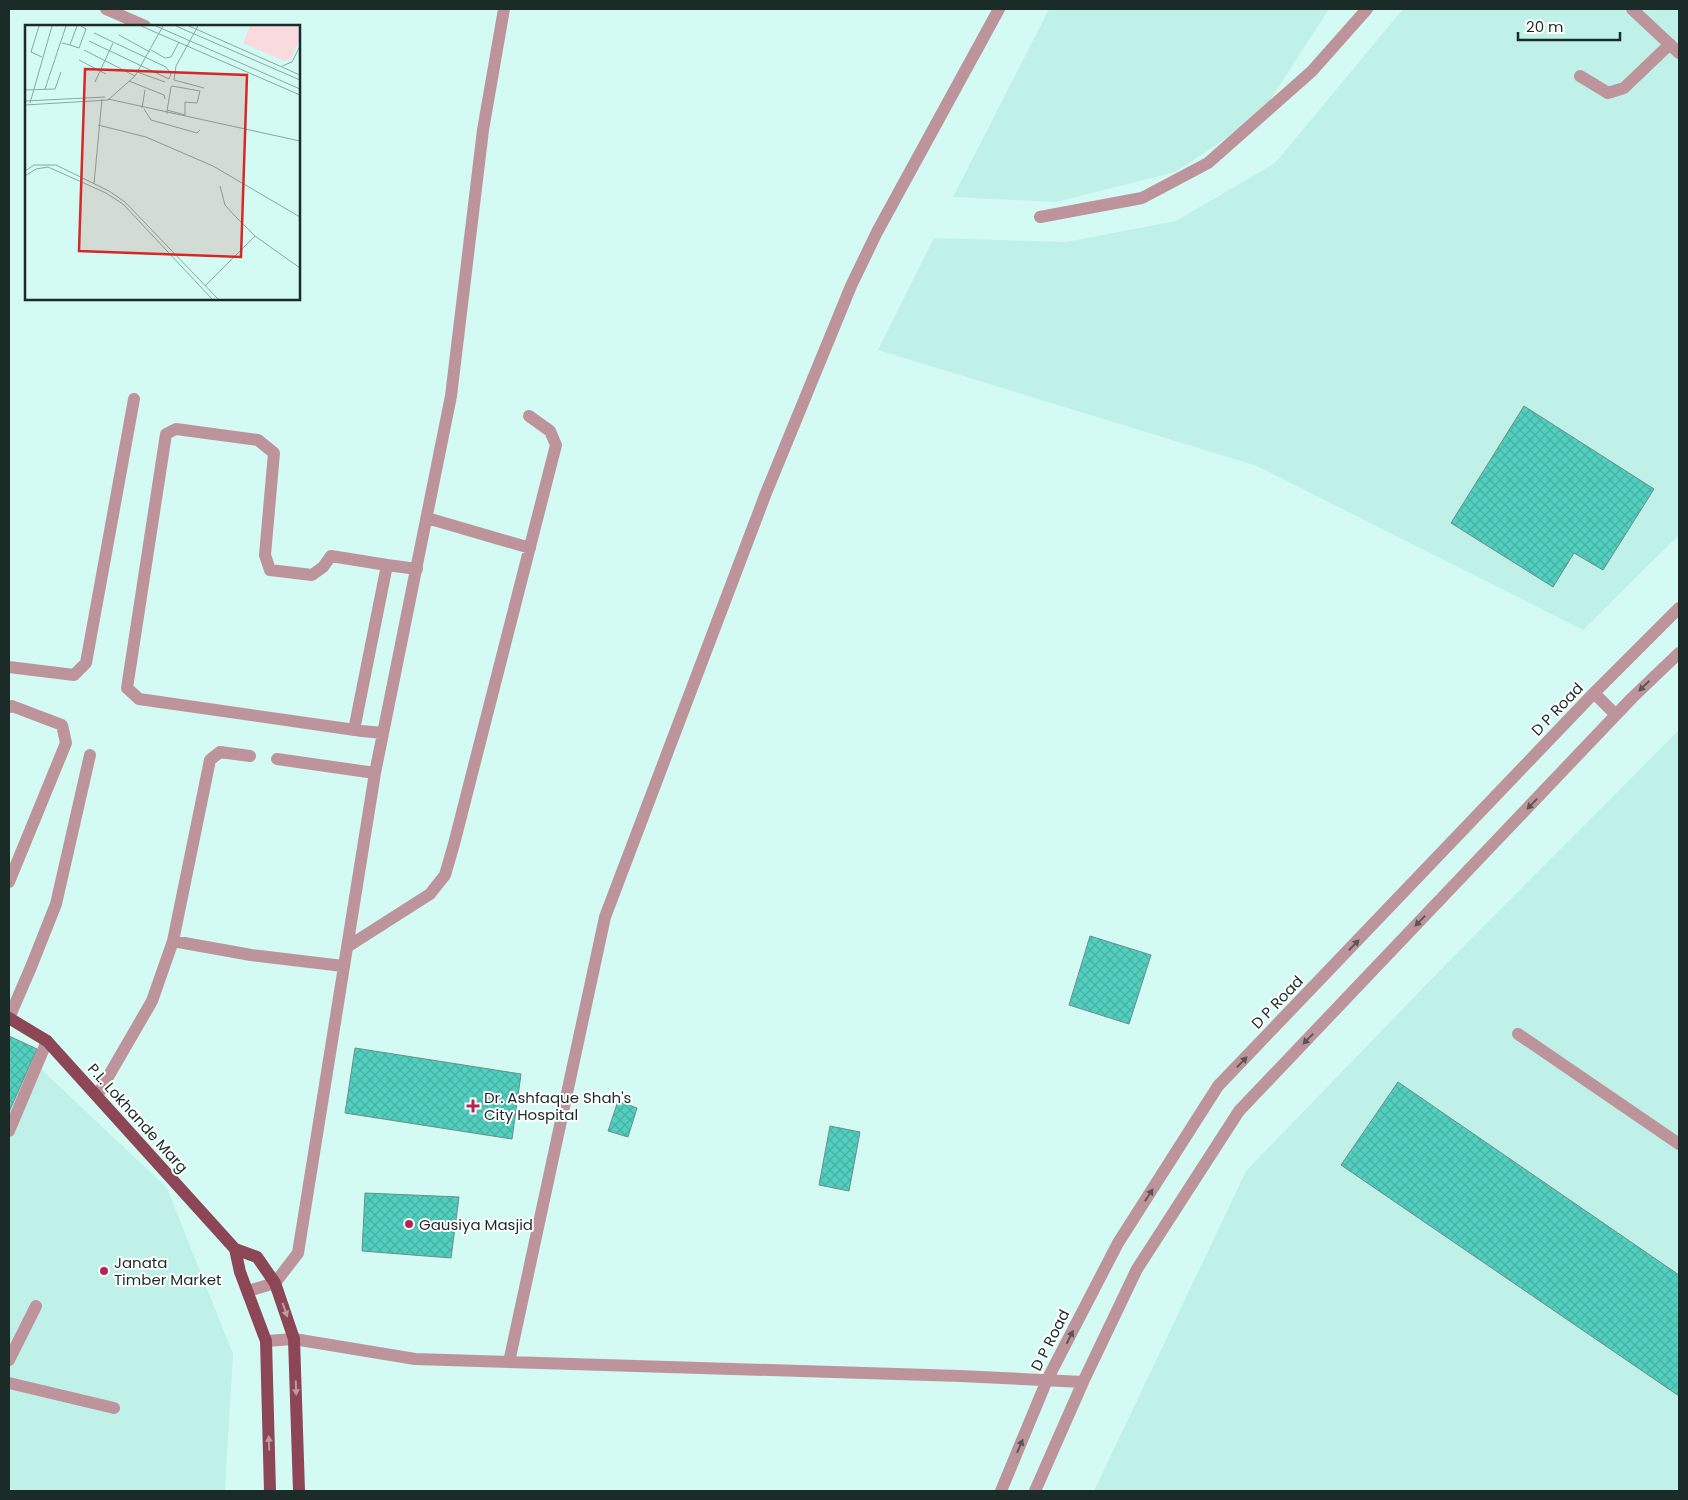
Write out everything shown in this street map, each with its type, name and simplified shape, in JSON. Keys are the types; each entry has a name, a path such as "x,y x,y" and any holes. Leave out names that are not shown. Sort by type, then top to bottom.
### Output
{"main road":[{"name":"P.L. Lokhande Marg","path":"9,1018 47,1041 235,1249 257,1257 276,1283 294,1339 299,1491"},
{"name":"P.L. Lokhande Marg","path":"235,1249 240,1272 266,1341 270,1491"}],"street":[{"path":"106,9 143,25"},
{"path":"248,1291 276,1283 298,1253 375,773 451,396 482,130 504,9"},
{"path":"509,1362 606,917 766,493 850,286 999,9"},
{"path":"1040,218 1142,198 1208,163 1312,71 1367,9"},
{"path":"1580,76 1608,93 1624,88 1675,48 1632,9"},
{"path":"9,667 74,675 86,663 134,399"},
{"path":"347,947 430,894 445,874 556,445 550,431 529,416"},
{"path":"383,733 139,700 127,688 166,434 176,429 258,440 274,453 265,556 270,570 312,575 323,567 331,556 417,569"},
{"path":"427,518 530,548"},
{"path":"354,730 387,565"},
{"name":"D P Road","path":"1001,1491 1048,1380 1118,1243 1218,1086 1594,693 1679,608"},
{"path":"1035,1491 1083,1382 1137,1269 1239,1111 1616,715 1679,653"},
{"path":"1594,693 1616,715"},
{"path":"9,707 12,706 62,725 66,743 9,882"},
{"path":"97,1096 152,1001 173,942 210,760 220,752 250,756"},
{"path":"9,1018 56,904 90,755"},
{"path":"277,759 375,773"},
{"path":"173,942 251,955 344,966"},
{"path":"1518,1034 1679,1144"},
{"path":"9,1131 47,1041"},
{"path":"9,1360 36,1306"},
{"path":"266,1341 294,1339 415,1359 1083,1382"},
{"path":"9,1383 114,1408"}],"shaded area":[{"path":"1049,9 1329,9 1259,117 1175,172 1056,202 953,197"},
{"path":"1403,9 1679,9 1679,535 1583,630 1257,466 878,350 934,238 1066,242 1176,221 1275,163"},
{"path":"1679,730 1679,1491 1094,1491 1246,1171 1452,958"},
{"name":"Janata Timber Market","path":"9,1052 41,1069 167,1188 233,1354 225,1491 9,1491"}],"building":[{"path":"1524,406 1654,489 1603,570 1574,553 1553,587 1451,523"},
{"path":"1090,936 1151,955 1129,1024 1069,1005"},
{"path":"9,1036 37,1049 9,1112"},
{"path":"355,1048 521,1074 512,1139 345,1113"},
{"path":"1398,1082 1679,1275 1679,1396 1341,1165"},
{"path":"618,1101 637,1108 628,1137 608,1131"},
{"path":"830,1126 860,1132 849,1191 819,1185"},
{"name":"Gausiya Masjid","path":"365,1193 459,1197 451,1258 362,1251"}],"place":[{"name":"Dr. Ashfaque Shah's City Hospital","path":"473,1106"},
{"name":"Gausiya Masjid","path":"409,1224"},
{"name":"Janata Timber Market","path":"104,1271"}]}
